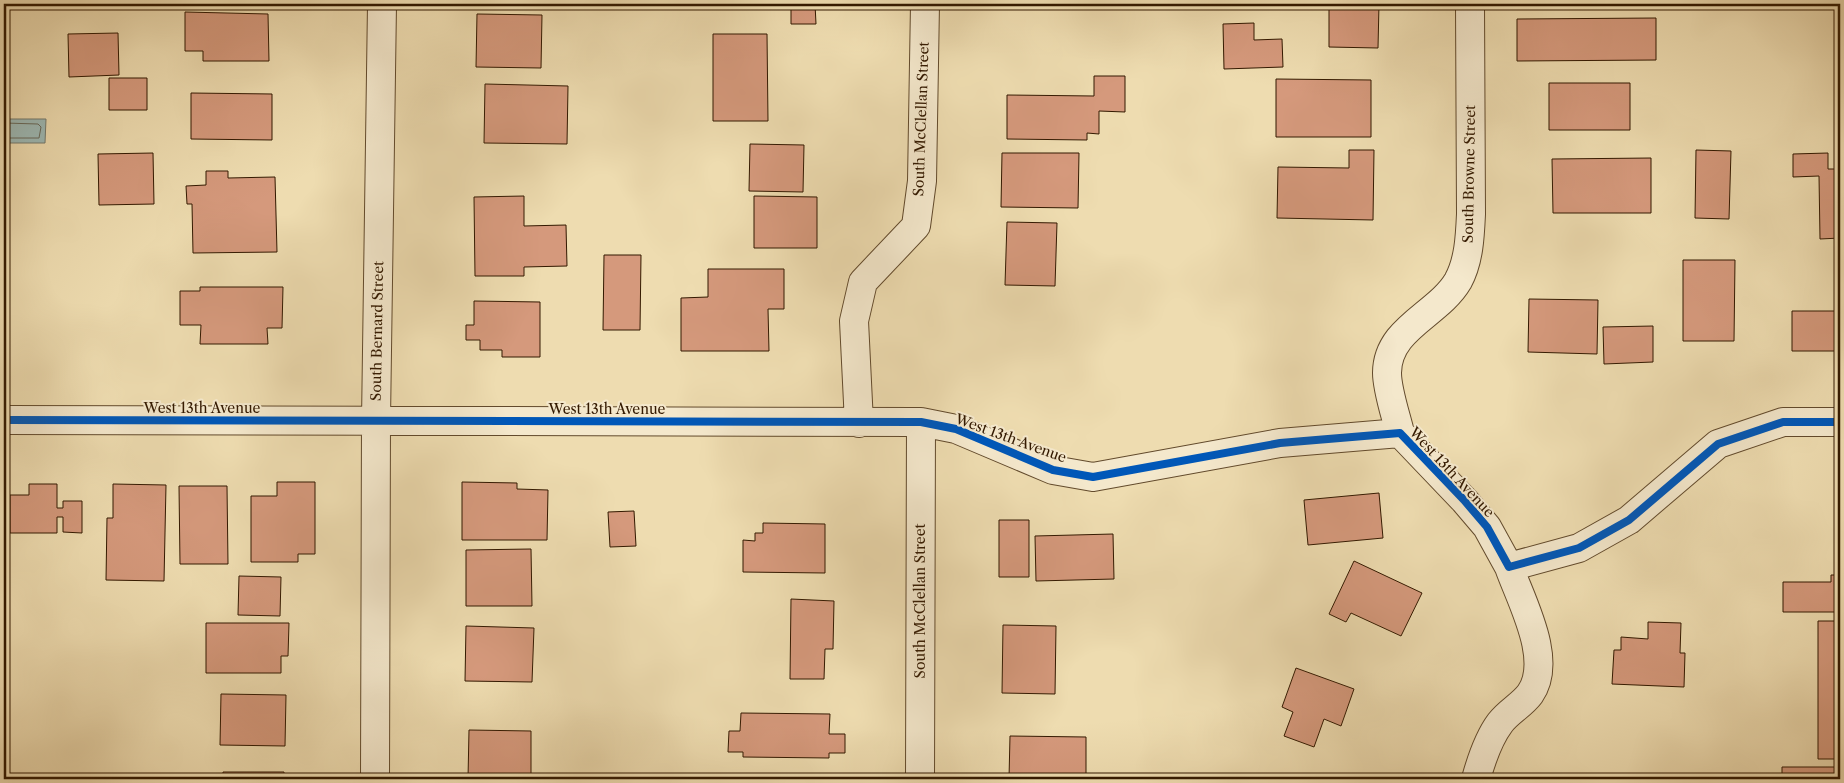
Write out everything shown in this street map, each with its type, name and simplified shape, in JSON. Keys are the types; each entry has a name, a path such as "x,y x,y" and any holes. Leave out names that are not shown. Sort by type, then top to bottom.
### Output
{"street":[{"name":"South Bernard Street","path":"376,779 376,420 382,4"},
{"name":"South McClellan Street","path":"859,423 854,320 863,282 916,226 922,181 925,4"},
{"name":"South Browne Street","path":"1400,433 1387,373 1393,347 1413,323 1442,302 1458,280 1469,248 1472,214 1470,4"},
{"name":"West 13th Avenue","path":"4,420 921,422 956,429 1053,470 1093,477 1280,444 1400,433 1487,527 1509,567"},
{"name":"South McClellan Street","path":"920,779 921,422"},
{"path":"1476,779 1482,758 1500,724 1530,693 1539,670 1537,643 1509,567 1579,548 1629,520 1718,444 1784,422 1840,422"}],"water":[{"path":"4,119 46,119 45,143 4,143"}],"building":[{"path":"791,4 815,4 816,24 791,24"},
{"path":"1329,4 1379,4 1378,48 1329,47"},
{"path":"185,12 268,14 269,61 203,61 203,51 185,51"},
{"path":"477,14 542,15 541,68 476,67"},
{"path":"1656,18 1656,60 1517,61 1517,19"},
{"path":"1254,23 1254,40 1282,39 1283,67 1224,69 1223,24"},
{"path":"118,33 119,75 69,77 68,34"},
{"path":"713,34 767,34 768,121 713,121"},
{"path":"1094,76 1125,76 1125,112 1099,111 1099,134 1087,133 1087,140 1007,139 1007,95 1094,96"},
{"path":"109,78 147,78 147,110 109,110"},
{"path":"1276,79 1371,80 1371,137 1276,137"},
{"path":"1549,83 1630,83 1630,130 1549,130"},
{"path":"485,84 568,86 567,144 484,143"},
{"path":"191,93 272,94 272,140 191,139"},
{"path":"750,144 804,145 803,192 749,191"},
{"path":"1349,150 1374,150 1373,220 1277,218 1278,167 1349,168"},
{"path":"1696,150 1731,151 1729,219 1695,218"},
{"path":"153,153 154,204 99,205 98,154"},
{"path":"1002,153 1079,153 1078,208 1001,207"},
{"path":"1828,153 1828,169 1840,169 1840,238 1820,239 1819,176 1793,177 1793,154"},
{"path":"1651,158 1651,213 1553,213 1552,159"},
{"path":"206,171 228,171 228,178 275,177 277,252 193,253 192,204 187,204 186,186 206,185"},
{"path":"524,196 524,226 566,225 567,266 524,267 524,276 475,276 474,197"},
{"path":"754,196 817,197 817,248 754,248"},
{"path":"1007,222 1057,223 1055,286 1005,285"},
{"path":"604,255 641,255 640,330 603,330"},
{"path":"1683,260 1735,260 1734,341 1683,341"},
{"path":"708,269 784,269 784,309 768,309 769,351 681,351 681,298 708,297"},
{"path":"200,287 283,287 282,328 267,328 268,344 200,344 201,325 180,325 180,291 200,291"},
{"path":"1529,299 1598,300 1597,354 1528,352"},
{"path":"474,301 540,302 540,357 502,357 502,350 480,350 480,340 466,340 466,325 474,325"},
{"path":"1792,311 1840,311 1840,351 1792,351"},
{"path":"1653,326 1653,362 1604,364 1603,327"},
{"path":"277,482 315,482 315,554 298,554 298,562 251,562 251,496 277,496"},
{"path":"462,482 517,483 517,489 548,490 547,540 462,540"},
{"path":"29,484 57,484 57,508 63,508 63,501 82,501 82,533 63,532 63,517 57,517 57,533 10,533 10,495 29,495"},
{"path":"113,484 166,485 164,581 106,580 107,518 113,518"},
{"path":"179,486 227,486 228,564 180,564"},
{"path":"1379,493 1383,538 1308,545 1304,500"},
{"path":"634,511 636,546 610,547 608,512"},
{"path":"999,520 1029,520 1029,577 999,577"},
{"path":"763,523 825,524 825,573 743,572 743,540 755,541 755,533 763,533"},
{"path":"1113,534 1114,579 1036,581 1035,536"},
{"path":"531,549 532,606 466,606 466,550"},
{"path":"1354,561 1422,593 1401,636 1351,613 1346,622 1329,614"},
{"path":"1831,575 1840,575 1840,612 1783,612 1783,582 1831,582"},
{"path":"239,576 281,577 280,616 238,615"},
{"path":"791,599 834,601 833,649 825,649 824,679 790,679"},
{"path":"1818,621 1840,621 1840,759 1818,759"},
{"path":"1648,622 1681,623 1680,653 1685,653 1684,687 1612,684 1614,650 1621,650 1621,637 1648,639"},
{"path":"206,623 289,623 288,656 281,656 281,673 206,673"},
{"path":"1003,625 1056,626 1055,694 1002,693"},
{"path":"466,626 534,628 532,682 465,681"},
{"path":"1296,668 1354,689 1341,726 1324,719 1314,747 1284,736 1293,712 1282,707"},
{"path":"221,694 286,695 285,746 220,745"},
{"path":"741,713 830,714 829,734 845,734 845,753 829,753 829,758 743,757 743,752 728,752 729,731 740,731"},
{"path":"469,730 531,731 531,779 468,779"},
{"path":"1010,736 1086,737 1086,779 1009,779"},
{"path":"1782,767 1840,767 1840,779 1782,779"},
{"path":"223,772 284,772 284,779 223,779"},
{"path":"1564,774 1632,776 1632,779 1564,779"}],"cycle path":[{"path":"4,420 921,422 956,429 1053,470 1093,477 1280,443 1400,433 1487,527 1509,567 1579,548 1629,520 1718,444 1783,422 1840,422"}]}
